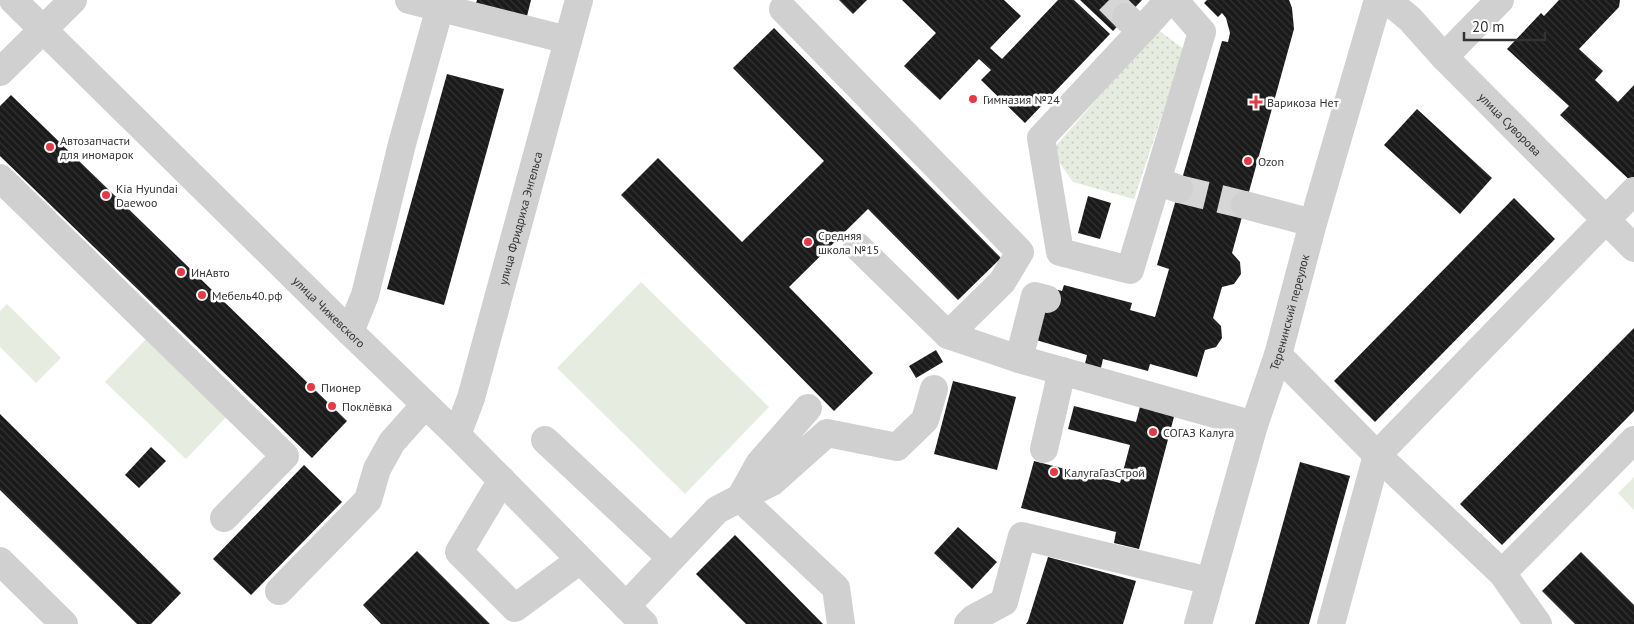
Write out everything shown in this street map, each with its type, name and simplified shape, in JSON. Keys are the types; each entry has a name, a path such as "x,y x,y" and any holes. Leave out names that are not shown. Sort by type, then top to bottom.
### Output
{"street":[{"name":"улица Чижевского","path":"14,0 457,435 639,619"},
{"path":"0,72 73,0"},
{"path":"409,0 441,4 568,40"},
{"name":"улица Фридриха Энгельса","path":"457,435 471,398 579,0"},
{"path":"1169,0 1134,24 1041,138 1060,252 1130,270 1168,185 1202,32 1174,0"},
{"name":"Теренинский переулок","path":"1198,624 1254,425 1278,355 1313,223 1378,0"},
{"name":"улица Суворова","path":"1387,0 1410,19 1444,57 1634,248"},
{"path":"1444,57 1500,0"},
{"path":"350,332 365,295 402,144 441,4"},
{"path":"783,8 1020,252 1002,282 948,336"},
{"path":"0,178 285,456 224,518"},
{"path":"1331,624 1377,455 1634,191"},
{"path":"1245,205 1313,223"},
{"path":"857,246 948,336 1019,359 1254,425"},
{"path":"1019,359 1034,296 1047,299"},
{"path":"1278,355 1377,455 1502,574 1538,624"},
{"path":"1044,449 1062,371"},
{"path":"639,619 671,558 717,510 772,482 827,433 897,447 925,420 934,389"},
{"path":"279,590 368,500 377,469 392,442 425,405"},
{"path":"740,498 759,464 808,408"},
{"path":"545,440 671,558"},
{"path":"1502,574 1634,440"},
{"path":"502,480 459,552 515,608 580,560"},
{"path":"740,498 836,588 841,624"},
{"path":"968,624 974,618 1004,602 1022,536 1210,582"},
{"path":"0,561 64,624"},
{"path":"853,624 858,624"}],"shaded area":[{"path":"1158,30 1184,49 1134,199 1073,182 1051,151"},
{"path":"641,282 769,407 685,494 557,368"},
{"path":"7,304 61,358 36,383 0,347 0,311"},
{"path":"148,337 229,414 186,459 105,382"},
{"path":"1634,477 1634,510 1618,493"}],"building":[{"path":"477,0 531,0 527,16 476,3"},
{"path":"839,0 867,0 853,14"},
{"path":"902,0 1004,0 1021,16 990,48 1002,59 1058,0 1074,0 1110,34 1025,123 981,80 991,70 979,59 940,100 904,66 936,33"},
{"path":"1080,0 1142,0 1113,31"},
{"path":"1207,0 1289,0 1292,8 1294,29 1232,253 1240,262 1241,274 1234,284 1222,287 1213,318 1221,326 1222,338 1216,347 1205,350 1197,377 1150,364 1148,371 1103,359 1100,372 1084,368 1087,355 1036,340 1050,288 1062,291 1064,285 1132,303 1130,310 1155,317 1169,269 1157,265 1222,41 1228,42 1230,33 1226,18 1222,13 1218,17 1204,3"},
{"path":"1559,0 1620,0 1619,7 1579,49 1603,71 1595,80 1618,102 1634,85 1634,184 1560,115 1569,106 1507,49 1541,13 1544,16"},
{"path":"774,28 1001,258 958,300 868,209 789,287 873,373 834,411 621,195 658,158 742,242 824,161 733,68"},
{"path":"447,74 504,89 444,305 387,289"},
{"path":"11,95 347,421 312,458 0,156 0,106"},
{"path":"1417,109 1492,178 1460,214 1384,145"},
{"path":"1088,196 1111,203 1100,239 1078,233"},
{"path":"1514,198 1555,239 1375,422 1334,381"},
{"path":"1634,328 1634,411 1502,545 1460,504"},
{"path":"936,350 943,362 916,378 909,366"},
{"path":"953,381 1016,397 997,470 934,454"},
{"name":"КалугаГазСтрой","path":"1141,403 1175,413 1139,549 1114,543 1116,532 1021,508 1034,461 1120,483 1130,445 1068,429 1074,406 1136,422"},
{"path":"0,414 181,593 151,624 137,624 0,490"},
{"path":"151,447 166,461 139,488 125,475"},
{"path":"1300,462 1350,476 1309,624 1255,624"},
{"path":"304,465 342,502 251,595 213,559"},
{"path":"958,527 997,562 972,589 934,553"},
{"path":"735,535 823,624 746,624 696,574"},
{"path":"417,551 490,624 381,624 363,605"},
{"path":"1581,552 1634,605 1634,624 1575,624 1542,591"},
{"path":"1048,557 1136,581 1123,624 1026,624"}],"tunnel":[{"path":"1109,0 1126,17"},
{"path":"1179,189 1245,205"}],"place":[{"name":"Гимназия №24","path":"973,99"},
{"name":"Варикоза Нет","path":"1256,102"},
{"name":"Автозапчасти для иномарок","path":"50,147"},
{"name":"Ozon","path":"1248,161"},
{"name":"Kia Hyundai Daewoo","path":"106,195"},
{"name":"Средняя школа №15","path":"808,242"},
{"name":"ИнАвто","path":"181,272"},
{"name":"Мебель40.рф","path":"202,295"},
{"name":"Пионер","path":"311,387"},
{"name":"Поклёвка","path":"332,406"},
{"name":"СОГАЗ Калуга","path":"1153,432"},
{"name":"КалугаГазСтрой","path":"1054,472"}]}
